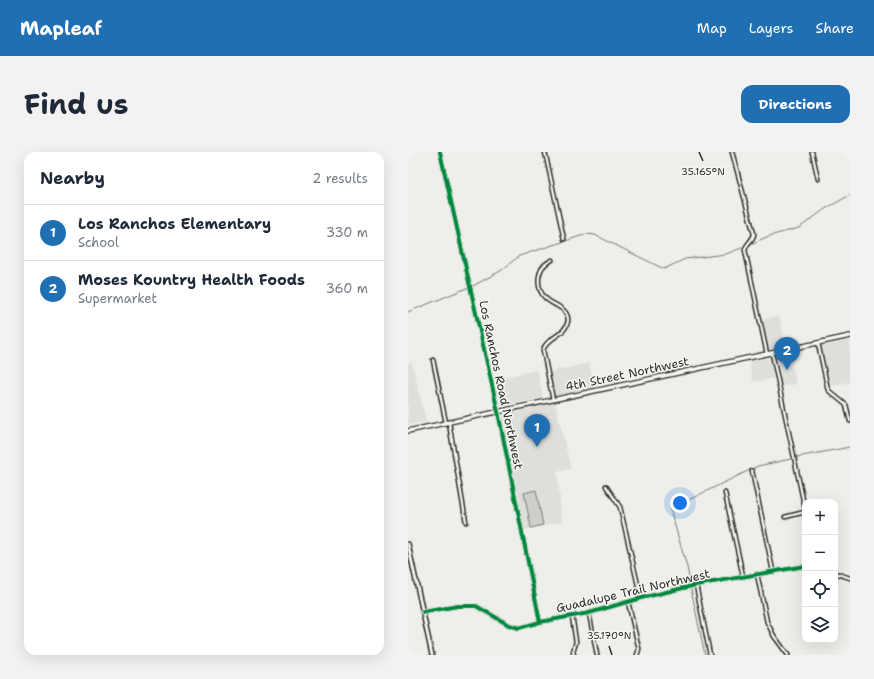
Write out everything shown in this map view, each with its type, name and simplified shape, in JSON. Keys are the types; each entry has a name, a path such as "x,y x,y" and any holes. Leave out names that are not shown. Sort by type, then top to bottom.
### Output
{"main road":[{"name":"4th Street Northwest","path":"408,431 850,336"}],"street":[{"name":"Los Ranchos Road Northwest","path":"440,152 498,412 540,622"},
{"path":"545,152 564,239"},
{"path":"732,152 754,234 753,238 746,244 745,250 767,354"},
{"path":"812,152 818,179"},
{"path":"552,260 543,267 539,275 540,289 548,301 560,307 565,312 568,321 565,329 546,344 543,350 554,400"},
{"path":"818,343 828,390 846,405 850,421"},
{"path":"772,353 802,499"},
{"path":"433,360 466,522"},
{"path":"752,472 773,571"},
{"path":"606,486 620,507 641,598"},
{"path":"725,493 743,576"},
{"path":"785,517 802,512"},
{"path":"408,544 432,655"},
{"name":"Guadalupe Trail Northwest","path":"423,612 458,606 476,606 509,625 519,628 540,622 589,613 641,598 696,585 802,566"},
{"path":"757,574 767,622 774,636 788,655"},
{"path":"838,574 850,578"},
{"path":"696,585 710,655"},
{"path":"628,602 639,650 637,655"},
{"path":"589,613 597,655"},
{"path":"572,616 576,642 574,655"}],"shaded area":[{"path":"779,316 786,346 768,350 761,320"},
{"path":"850,339 850,382 825,387 817,347"},
{"path":"790,353 796,384 781,386 776,357"},
{"path":"771,358 775,378 753,382 749,361"},
{"path":"412,362 426,422 408,425 408,363"},
{"path":"589,363 594,388 555,396 549,372"},
{"path":"537,370 543,398 501,406 494,379"},
{"path":"555,403 571,469 557,472 562,522 524,530 502,415"},
{"path":"536,490 543,525 531,528 524,493"}],"waterway":[{"path":"748,245 769,236 799,228 825,209 850,195"},
{"path":"473,286 502,270 519,256 587,234 595,235 664,269 685,259 726,254 744,247"},
{"path":"408,312 467,288"},
{"path":"797,457 850,447"},
{"path":"690,582 670,509 758,466 791,459"},
{"path":"691,589 705,655"}],"cycle path":[{"path":"440,152 498,412 540,622"},
{"path":"423,612 458,606 476,606 509,625 519,628 540,622 589,613 641,598 696,585 802,567"}],"place":[{"name":"Moses Kountry Health Foods","path":"787,370"},
{"name":"Los Ranchos Elementary","path":"537,447"}]}
